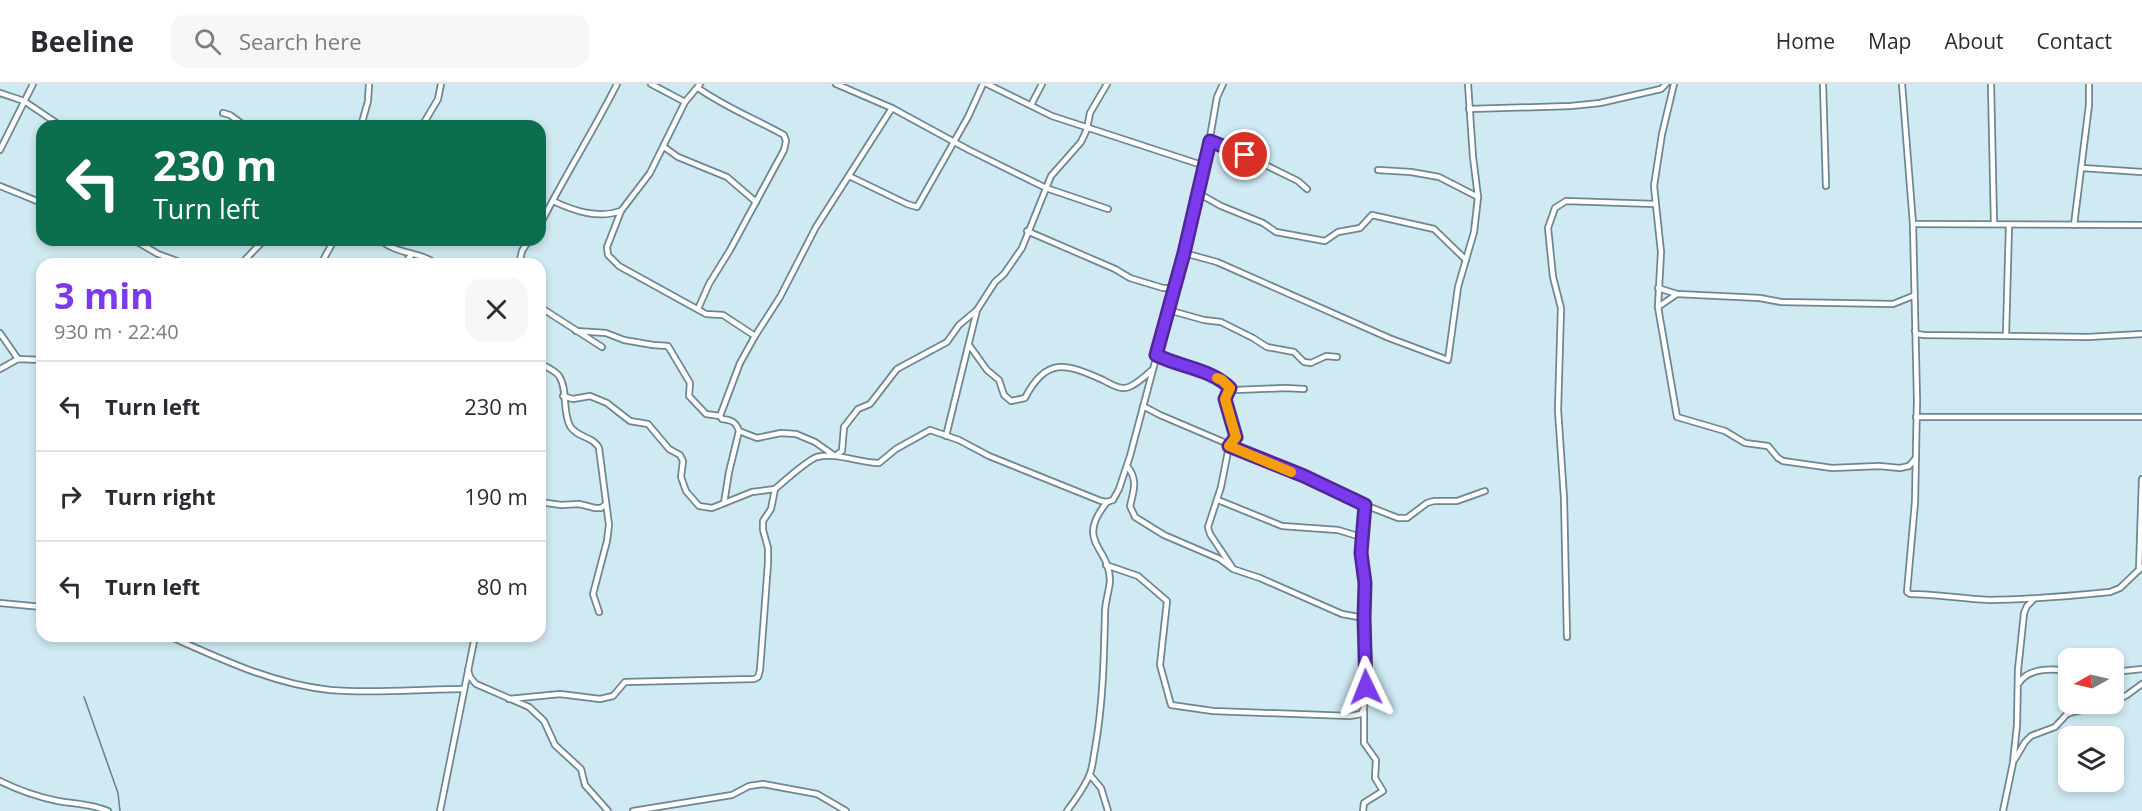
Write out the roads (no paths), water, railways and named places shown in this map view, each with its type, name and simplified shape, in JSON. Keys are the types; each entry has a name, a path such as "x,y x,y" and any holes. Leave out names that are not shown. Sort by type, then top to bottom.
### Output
{"street":[{"path":"0,150 33,84"},
{"path":"363,120 368,101 369,84"},
{"path":"426,120 438,99 441,84"},
{"path":"546,211 617,84"},
{"path":"651,84 685,102"},
{"path":"849,176 917,207 985,84 1052,116 1086,129 1205,166"},
{"path":"1031,105 1042,84"},
{"path":"835,456 842,452 844,427 858,409 870,404 897,369 947,342 959,325 977,310 995,282 1004,274 1022,248 1051,176 1081,142 1090,113 1107,84"},
{"path":"1067,811 1090,775 1098,734 1104,663 1105,609 1110,580 1106,564 1095,544 1093,531 1097,515 1107,502 1113,500 1127,466 1184,253 1205,166 1217,97 1223,84"},
{"path":"1184,253 1217,262 1389,338 1448,360 1458,287 1474,232 1478,197 1468,84"},
{"path":"1469,109 1600,103 1660,89 1666,84"},
{"path":"1674,84 1662,134 1654,186 1661,252 1658,307 1677,417 1725,431 1741,442 1768,446 1778,458 1802,465 1832,468 1879,466 1900,468 1909,466 1916,458"},
{"path":"1823,84 1826,186"},
{"path":"1902,84 1913,224 1916,417 1916,502 1907,592 1988,600 2110,592 2120,588 2140,568 2142,479"},
{"path":"1992,84 1994,224"},
{"path":"2074,225 2089,105 2089,84"},
{"path":"839,85 892,108 1046,188 1108,209"},
{"path":"698,309 709,284 784,150 786,141 784,135 718,102 699,86 685,102 650,173 621,211 607,247 608,255 619,266 706,314 723,315 755,336"},
{"path":"0,93 24,101 52,120"},
{"path":"720,416 740,363 755,336 780,297 816,227 892,108"},
{"path":"223,113 236,120"},
{"path":"1210,141 1245,155 1298,182 1307,189"},
{"path":"664,147 678,157 727,177 756,202"},
{"path":"2082,168 2142,172"},
{"path":"1378,170 1439,177 1478,197"},
{"path":"0,186 36,201"},
{"path":"1198,193 1221,206 1263,223 1276,232 1325,242 1338,232 1360,228 1372,215 1407,222 1434,229 1466,260"},
{"path":"553,201 591,214 602,215 621,211"},
{"path":"1567,637 1564,498 1558,410 1561,308 1553,277 1548,228 1555,208 1566,201 1655,204"},
{"path":"1913,224 2142,225"},
{"path":"2006,335 2009,225"},
{"path":"1027,231 1115,269 1130,278 1163,288 1173,288"},
{"path":"144,246 169,258"},
{"path":"247,258 258,246"},
{"path":"388,246 426,258"},
{"path":"409,258 412,254"},
{"path":"1658,288 1677,294 1838,304 1893,303 1913,296"},
{"path":"1658,307 1677,294"},
{"path":"546,310 602,346"},
{"path":"946,436 977,310"},
{"path":"1168,310 1204,320 1221,322 1267,347 1294,352 1304,362 1311,363 1326,356 1337,357"},
{"path":"576,331 606,333 624,340 668,346 690,383 689,396 706,414 720,416 737,425 739,431 724,503"},
{"path":"1914,331 1924,335 2094,337 2142,334"},
{"path":"0,333 18,359"},
{"path":"969,345 987,370 999,380 1004,395 1011,401 1025,398 1032,384 1042,372 1061,366 1082,371 1122,389 1130,387 1152,370"},
{"path":"1156,355 1222,380 1230,388 1304,389"},
{"path":"0,369 18,359 36,360"},
{"path":"546,366 559,374 566,417 571,429 596,443 599,448 609,525 593,594 599,612"},
{"path":"1230,388 1225,399 1236,437 1229,446 1218,500 1209,521 1209,531 1233,569"},
{"path":"563,396 573,399 590,396 607,403 630,421 648,424 669,449 680,455 683,461 681,477 686,491 699,506 712,508 752,492 775,489 815,457 835,456 865,463 879,463 896,449 930,430 998,460 1107,502"},
{"path":"1143,406 1229,446 1398,518 1407,518 1428,503 1457,501 1485,491"},
{"path":"1916,417 2142,417"},
{"path":"739,431 758,438 781,433 796,434 814,442 835,456"},
{"path":"1127,466 1133,473 1136,483 1130,506 1135,517 1164,535 1220,560 1233,569 1260,578 1342,614 1364,618"},
{"path":"509,699 560,694 600,699 613,696 625,682 754,679 758,676 768,563 763,521 771,509 775,489"},
{"path":"1218,500 1282,526 1338,530 1361,537"},
{"path":"546,503 561,506 579,504 601,508 606,504"},
{"path":"1363,811 1364,803 1383,791 1375,778 1376,760 1364,742 1365,583 1361,537 1365,505"},
{"path":"1106,564 1138,576 1167,601 1161,665 1171,705 1213,711 1350,716 1361,714 1364,708"},
{"path":"2003,811 2018,725 2018,684 2024,613 2035,598"},
{"path":"0,603 36,606"},
{"path":"184,642 266,676 329,690 377,692 464,689"},
{"path":"440,811 474,642"},
{"path":"2018,684 2028,674 2050,669 2058,670"},
{"path":"2124,671 2142,669"},
{"path":"468,670 476,684 530,707 544,721 555,745 581,769 585,785 608,811"},
{"path":"2124,697 2142,684"},
{"path":"2013,763 2025,741 2031,736 2055,727 2067,714"},
{"path":"1090,775 1101,788 1108,811"},
{"path":"0,781 47,798 91,805 108,811"},
{"path":"633,811 732,795 749,786 763,784 817,795 846,811"}],"waterway":[{"path":"84,697 118,793 120,811"}]}
